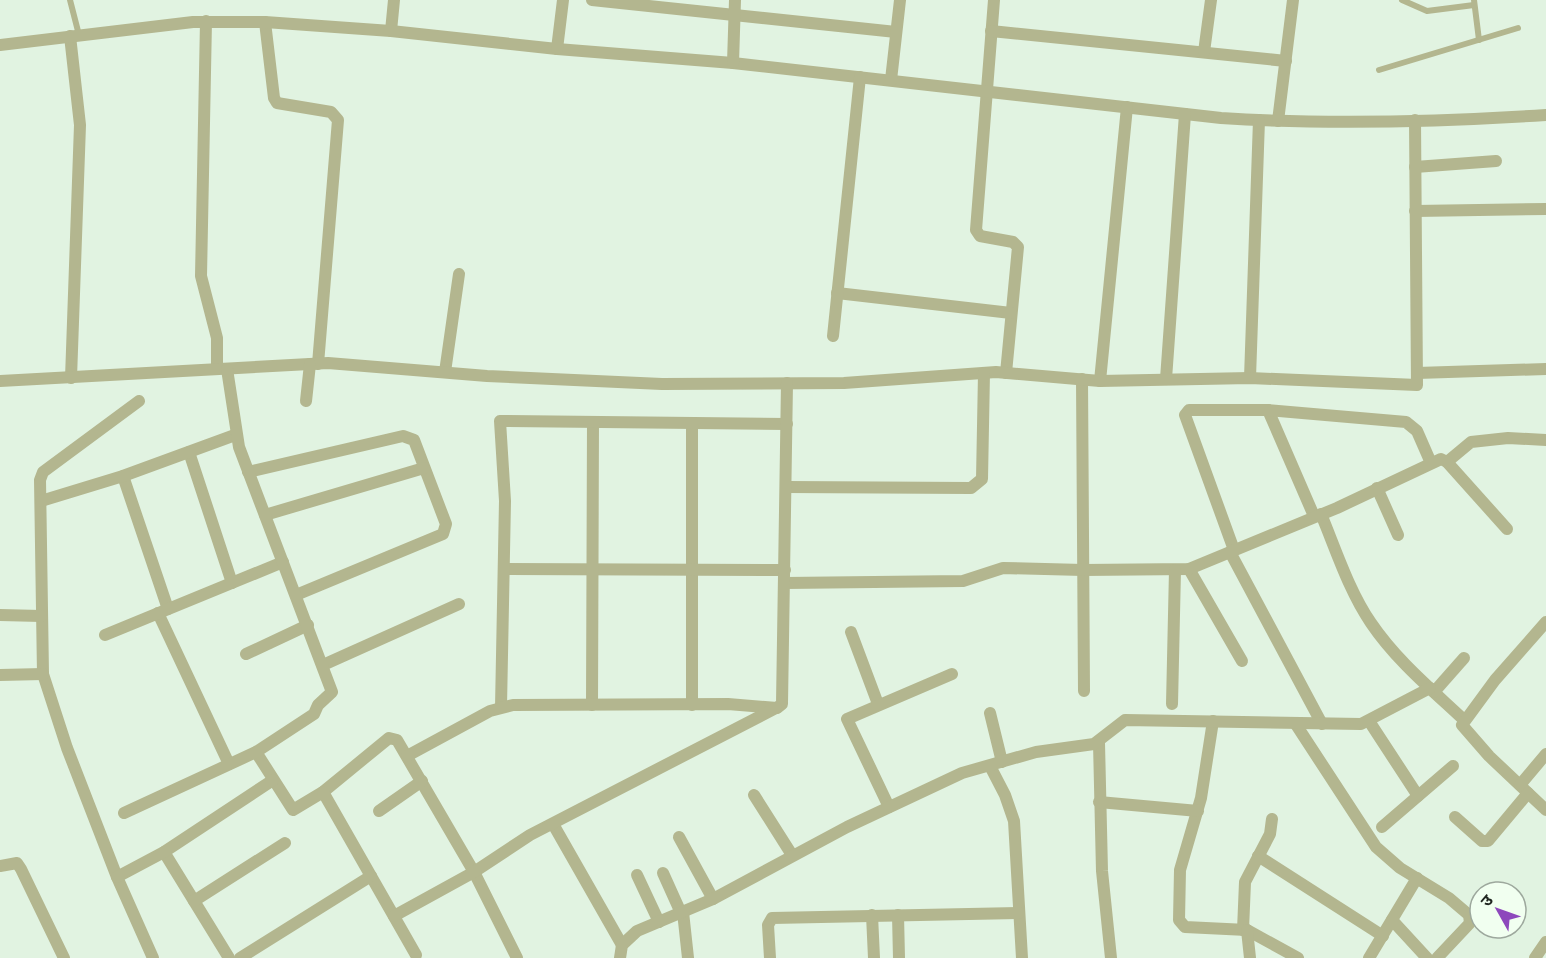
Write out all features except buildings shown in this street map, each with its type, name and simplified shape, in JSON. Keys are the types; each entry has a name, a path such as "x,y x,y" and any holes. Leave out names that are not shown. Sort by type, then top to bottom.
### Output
{"street":[{"path":"391,31 394,0"},
{"path":"557,49 563,0"},
{"path":"592,0 896,32"},
{"path":"733,63 735,0"},
{"path":"891,80 900,0"},
{"path":"994,0 976,230 980,236 1013,242 1018,247 1006,373"},
{"path":"1204,52 1211,0"},
{"path":"1278,121 1293,0"},
{"path":"124,813 256,752 314,714 318,705 330,697 332,687 235,435 217,338 201,276 206,21"},
{"path":"0,45 206,21 265,22 391,31 557,49 733,63 1185,114 1259,120 1415,120 1546,115"},
{"path":"265,22 274,98 277,104 331,112 338,120 314,364 306,401"},
{"path":"992,31 1286,61"},
{"path":"72,378 80,125 75,36"},
{"path":"833,336 860,77"},
{"path":"1100,381 1127,107"},
{"path":"1166,379 1185,114"},
{"path":"1250,378 1259,120"},
{"path":"0,381 314,364 662,384 844,383 1006,373 1100,381 1250,378 1417,385 1415,120"},
{"path":"1415,167 1496,161"},
{"path":"1414,211 1546,209"},
{"path":"445,372 459,274"},
{"path":"837,293 1011,313"},
{"path":"1417,373 1546,369"},
{"path":"786,487 971,488 977,485 982,479 984,373"},
{"path":"1082,380 1084,692"},
{"path":"394,916 474,872 522,840 777,708 784,699 787,383"},
{"path":"139,401 49,465 40,480 41,616 43,674 67,748 117,877 153,958"},
{"path":"1323,724 1232,551 1185,415 1189,410 1268,410 1410,423 1417,431 1431,462"},
{"path":"1268,410 1370,622 1396,656 1464,720"},
{"path":"501,707 505,491 500,421 787,424"},
{"path":"592,705 593,422"},
{"path":"692,423 690,570 692,705"},
{"path":"41,501 123,476 235,435"},
{"path":"248,472 403,436 414,440 446,524 443,534 296,595"},
{"path":"1447,462 1471,442 1508,438 1546,440"},
{"path":"189,452 232,583"},
{"path":"504,569 690,570 785,576 963,582 1003,567 1083,570 1189,569 1377,489 1441,459 1447,462 1507,529"},
{"path":"265,515 424,468"},
{"path":"123,476 163,611 229,764"},
{"path":"1377,489 1398,535"},
{"path":"105,635 283,562"},
{"path":"1189,569 1242,661"},
{"path":"1172,704 1175,570"},
{"path":"323,665 459,604"},
{"path":"0,615 41,616"},
{"path":"1546,622 1464,720 1464,729 1546,810"},
{"path":"246,654 308,625"},
{"path":"851,632 878,704"},
{"path":"621,952 630,935 713,899 792,855 962,773 1036,752 1099,742 1115,726 1125,720 1351,725 1369,721 1432,690 1464,658"},
{"path":"0,675 43,674"},
{"path":"889,807 847,723 850,716 952,674"},
{"path":"407,756 501,707 528,704 777,708"},
{"path":"990,712 996,764 1014,821 1022,958"},
{"path":"1213,721 1198,812 1180,870 1181,925 1245,930 1298,958"},
{"path":"1369,721 1418,796"},
{"path":"1295,723 1376,847 1417,878 1449,898 1471,919 1470,923 1437,958"},
{"path":"256,752 293,810 323,792 389,738 396,740 474,872 518,958"},
{"path":"1099,742 1102,871 1111,958"},
{"path":"1455,817 1482,841 1488,841 1546,754"},
{"path":"1382,827 1453,766"},
{"path":"117,877 164,852 273,780"},
{"path":"379,811 422,781"},
{"path":"323,792 416,955"},
{"path":"754,795 792,855"},
{"path":"1099,802 1198,812"},
{"path":"1250,958 1245,930 1245,882 1270,834 1272,819"},
{"path":"554,824 621,952"},
{"path":"679,837 713,899"},
{"path":"194,901 285,843"},
{"path":"164,852 229,958"},
{"path":"1258,856 1383,936"},
{"path":"0,866 17,864 21,869 64,958"},
{"path":"663,873 682,912 688,958"},
{"path":"637,875 659,922"},
{"path":"240,958 371,876"},
{"path":"1369,958 1417,878"},
{"path":"770,958 768,925 772,918 1019,913"},
{"path":"872,915 874,958"},
{"path":"898,915 899,958"},
{"path":"1392,920 1427,958"},
{"path":"1535,958 1546,942"}],"lane":[{"path":"70,0 75,36"},
{"path":"1402,0 1427,11 1474,2 1479,40"},
{"path":"1379,70 1518,28"}]}
